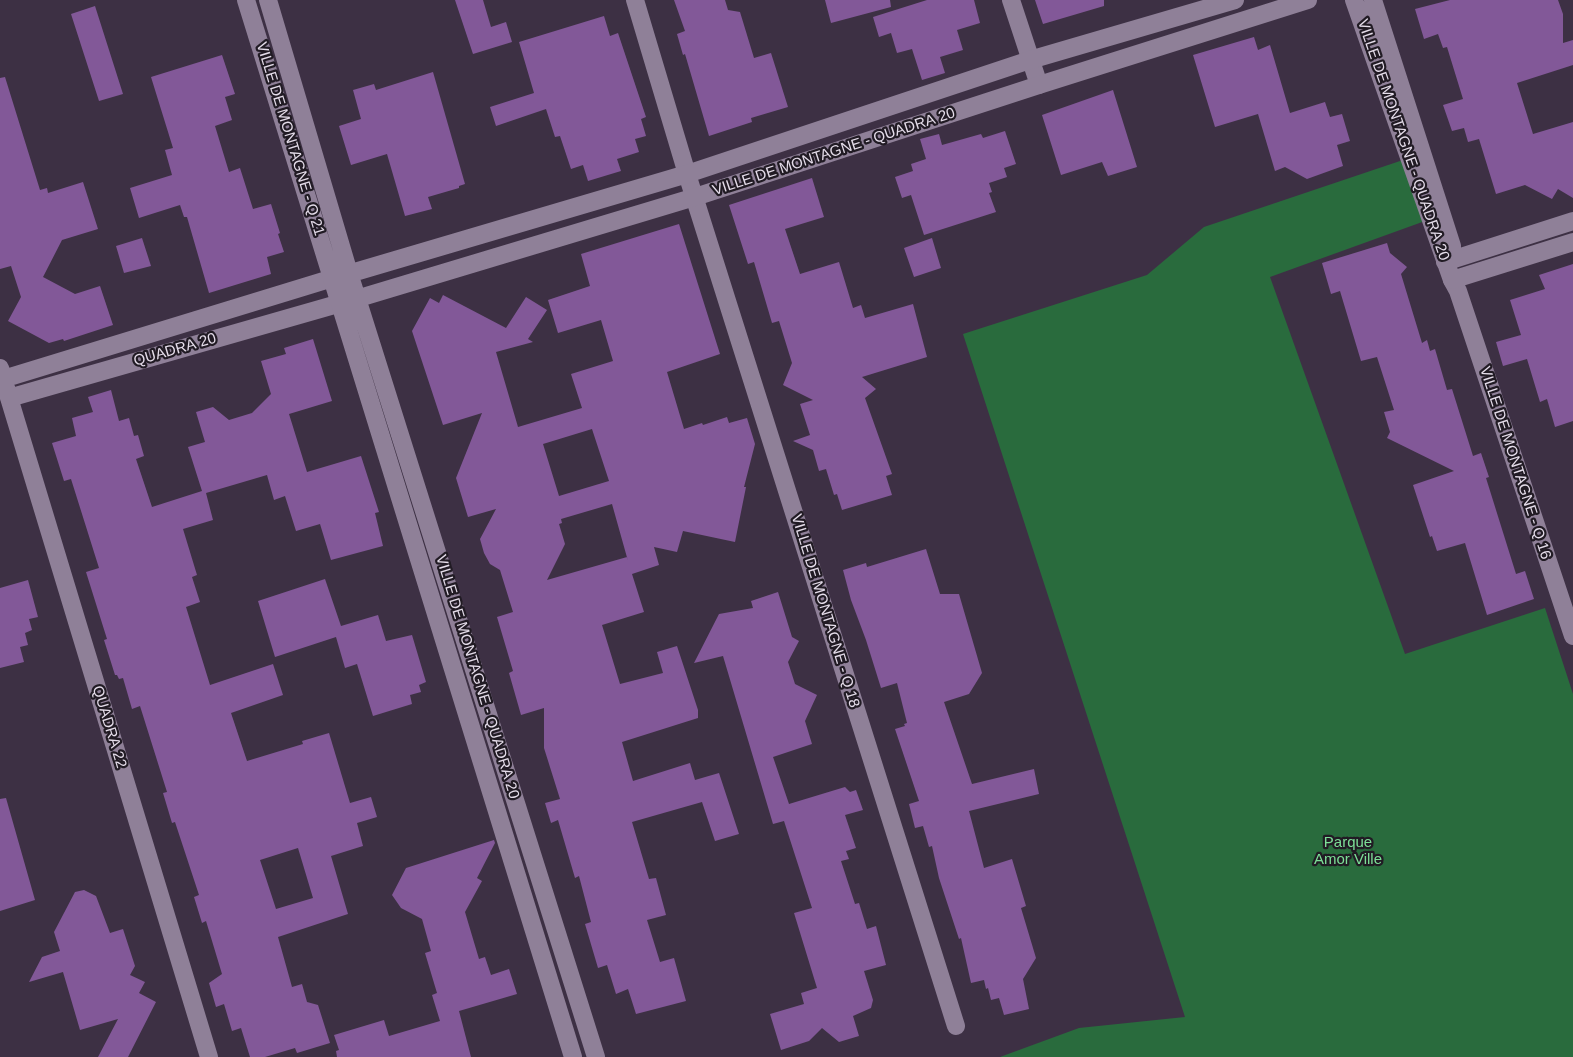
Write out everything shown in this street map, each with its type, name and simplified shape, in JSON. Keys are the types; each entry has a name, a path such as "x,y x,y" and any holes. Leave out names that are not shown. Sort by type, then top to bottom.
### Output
{"street":[{"name":"VILLE DE MONTAGNE - Q 21","path":"246,0 341,275"},
{"path":"268,0 341,275"},
{"name":"VILLE DE MONTAGNE - Q 18","path":"635,0 687,174 956,1026"},
{"path":"1011,0 1039,85"},
{"name":"VILLE DE MONTAGNE - QUADRA 20","path":"573,1057 341,275 687,174 1030,60 1235,0"},
{"name":"VILLE DE MONTAGNE - QUADRA 20","path":"349,301 695,197 1308,0"},
{"name":"VILLE DE MONTAGNE - QUADRA 20","path":"1354,0 1451,260"},
{"path":"1373,0 1451,260 1573,221"},
{"path":"1457,282 1573,242"},
{"name":"VILLE DE MONTAGNE - Q 16","path":"1451,260 1573,636"},
{"name":"QUADRA 20","path":"2,374 341,275"},
{"name":"VILLE DE MONTAGNE - QUADRA 20","path":"349,301 596,1057"},
{"name":"QUADRA 20","path":"9,398 349,301"},
{"name":"QUADRA 22","path":"2,374 209,1057"}],"green space":[{"name":"Parque Amor Ville","path":"1403,160 1425,221 1270,277 1405,654 1545,608 1573,694 1573,1057 1000,1057 1079,1028 1185,1017 963,334 1147,275 1204,227"}],"building":[{"path":"455,0 483,0 491,27 506,22 512,42 473,54"},
{"path":"674,0 725,0 728,10 740,12 754,58 771,53 788,107 751,118 752,122 709,136 677,34 685,31"},
{"path":"825,0 890,0 891,7 831,23"},
{"path":"927,0 974,0 980,23 957,30 963,50 940,57 945,73 922,80 912,49 897,53 891,33 879,37 873,17"},
{"path":"1035,0 1104,0 1104,6 1043,24"},
{"path":"1450,0 1558,0 1563,14 1563,43 1573,40 1573,65 1517,83 1533,134 1573,122 1573,198 1558,189 1552,199 1525,185 1496,194 1479,139 1468,142 1464,128 1452,131 1443,105 1463,99 1447,47 1443,48 1438,34 1424,39 1415,9"},
{"path":"95,6 123,94 99,101 71,14"},
{"path":"604,16 610,36 618,33 646,117 641,119 646,136 635,139 639,152 617,159 621,171 588,181 583,165 571,169 560,136 555,137 546,109 496,126 490,107 534,93 519,42"},
{"path":"1254,37 1258,50 1270,45 1290,113 1325,102 1330,117 1342,114 1350,141 1337,145 1343,166 1307,179 1285,167 1275,171 1258,114 1215,127 1193,55"},
{"path":"222,55 235,94 225,97 232,120 215,126 229,172 240,168 253,209 271,204 284,252 267,257 271,274 209,293 187,217 184,217 180,205 139,218 130,188 172,175 165,150 173,148 151,77"},
{"path":"433,72 465,184 428,197 432,209 405,216 387,154 351,165 339,126 361,119 353,90 374,84 376,90"},
{"path":"5,77 40,190 47,188 48,193 83,182 98,229 62,240 43,277 75,294 100,286 113,325 64,341 63,339 49,343 8,321 21,297 11,266 0,269 0,78"},
{"path":"1113,90 1137,167 1108,176 1102,162 1061,175 1042,115"},
{"path":"1005,131 1016,164 1004,168 1007,177 989,183 992,192 989,193 996,212 924,235 911,195 902,198 895,177 913,171 911,164 926,159 920,139 939,134 942,145 981,134 983,138"},
{"path":"812,178 824,217 785,229 800,274 839,262 853,308 861,305 865,318 913,304 927,357 862,377 876,389 865,398 892,474 886,476 892,495 842,510 837,494 834,495 826,469 819,471 813,450 793,441 810,435 800,404 813,400 783,385 792,363 779,321 772,323 754,262 748,264 729,205"},
{"path":"679,224 720,354 667,372 684,429 727,417 729,423 747,418 755,444 744,487 746,487 735,542 683,531 677,552 654,547 659,565 632,574 644,612 602,625 620,684 663,673 657,652 677,646 698,710 698,718 622,742 633,781 690,763 695,780 719,773 739,834 715,841 702,802 632,822 649,879 656,878 666,915 647,920 660,962 674,958 686,1001 636,1014 628,989 616,994 607,965 598,968 585,924 591,922 579,876 575,878 558,820 551,823 545,803 560,799 544,748 544,708 521,715 509,673 513,671 497,617 513,612 500,570 490,564 480,539 496,509 468,517 456,478 482,413 443,425 412,331 430,298 439,303 443,295 506,328 526,297 547,310 528,339 533,342 496,352 518,427 582,408 571,374 613,361 601,320 558,333 548,300 590,286 581,254","holes":["592,429 609,481 559,496 543,444","612,504 627,557 547,580 565,544 559,524 562,523 561,519"]},
{"path":"142,238 151,266 124,273 116,246"},
{"path":"932,238 941,268 914,277 904,248"},
{"path":"1387,243 1390,253 1407,267 1401,274 1422,343 1427,340 1430,351 1435,349 1447,390 1452,389 1473,456 1481,453 1489,477 1486,478 1516,574 1525,571 1534,599 1487,615 1465,543 1437,551 1413,485 1454,471 1387,438 1390,432 1384,412 1394,410 1377,357 1361,361 1340,291 1331,294 1322,263"},
{"path":"1573,264 1573,421 1555,427 1547,399 1540,402 1527,359 1503,366 1496,342 1521,335 1510,300 1545,289 1539,275"},
{"path":"313,339 332,401 289,414 307,472 361,456 379,512 375,513 383,546 331,560 320,524 296,531 285,496 274,500 267,475 206,493 213,520 183,529 197,575 192,577 200,602 186,607 210,685 273,664 283,695 231,713 247,761 303,744 302,741 329,733 350,803 371,797 377,817 357,823 363,846 331,856 348,914 278,937 292,987 302,984 307,1002 318,1005 330,1043 297,1053 295,1048 265,1057 250,1057 241,1028 232,1031 224,1004 216,1007 209,983 222,974 206,921 202,923 194,897 199,895 175,822 172,823 163,793 167,792 140,706 132,709 123,678 119,679 115,675 104,640 107,639 86,572 99,568 71,479 64,481 52,443 76,436 72,418 93,412 88,397 111,390 119,421 129,418 134,436 138,435 144,456 136,459 152,507 202,491 188,447 205,442 196,412 213,407 229,420 252,413 271,394 261,361 286,354 284,348","holes":["298,848 313,898 276,909 260,860"]},
{"path":"926,549 940,594 959,594 982,673 969,694 944,702 972,784 1034,769 1039,794 969,811 984,868 1012,859 1026,906 1021,908 1036,958 1023,979 1029,1009 1004,1015 999,998 991,1000 984,980 971,983 961,938 959,939 939,878 932,846 929,847 923,826 915,828 909,804 919,801 895,729 907,723 897,683 881,688 843,570 866,563 867,567"},
{"path":"325,579 341,626 378,615 386,641 412,635 426,682 419,685 421,692 410,695 412,704 373,716 357,664 345,668 336,637 275,657 258,601"},
{"path":"28,580 38,617 29,619 32,630 25,633 28,645 20,647 24,662 0,668 0,588"},
{"path":"778,592 792,637 799,641 788,662 795,684 817,695 805,721 812,744 773,757 789,804 845,787 850,792 856,790 863,810 845,815 856,848 846,851 849,859 841,861 855,904 859,903 867,929 876,926 886,965 864,971 873,1000 871,1008 853,1016 859,1036 839,1042 822,1028 809,1041 781,1050 770,1014 804,1004 801,993 817,988 794,913 812,908 784,821 773,824 723,656 694,663 719,614 753,608 751,601"},
{"path":"6,798 35,900 0,911 0,799"},
{"path":"494,840 495,843 477,878 482,881 465,912 479,959 485,957 491,975 509,969 517,994 459,1011 471,1057 337,1057 336,1051 339,1050 334,1035 384,1020 389,1036 440,1021 432,995 437,993 425,953 431,951 422,919 401,908 392,895 406,868"},
{"path":"84,890 96,896 110,933 123,929 135,966 130,975 145,982 139,993 156,1002 128,1057 98,1057 118,1019 80,1030 63,972 29,982 42,957 60,951 54,932 75,892"}]}
